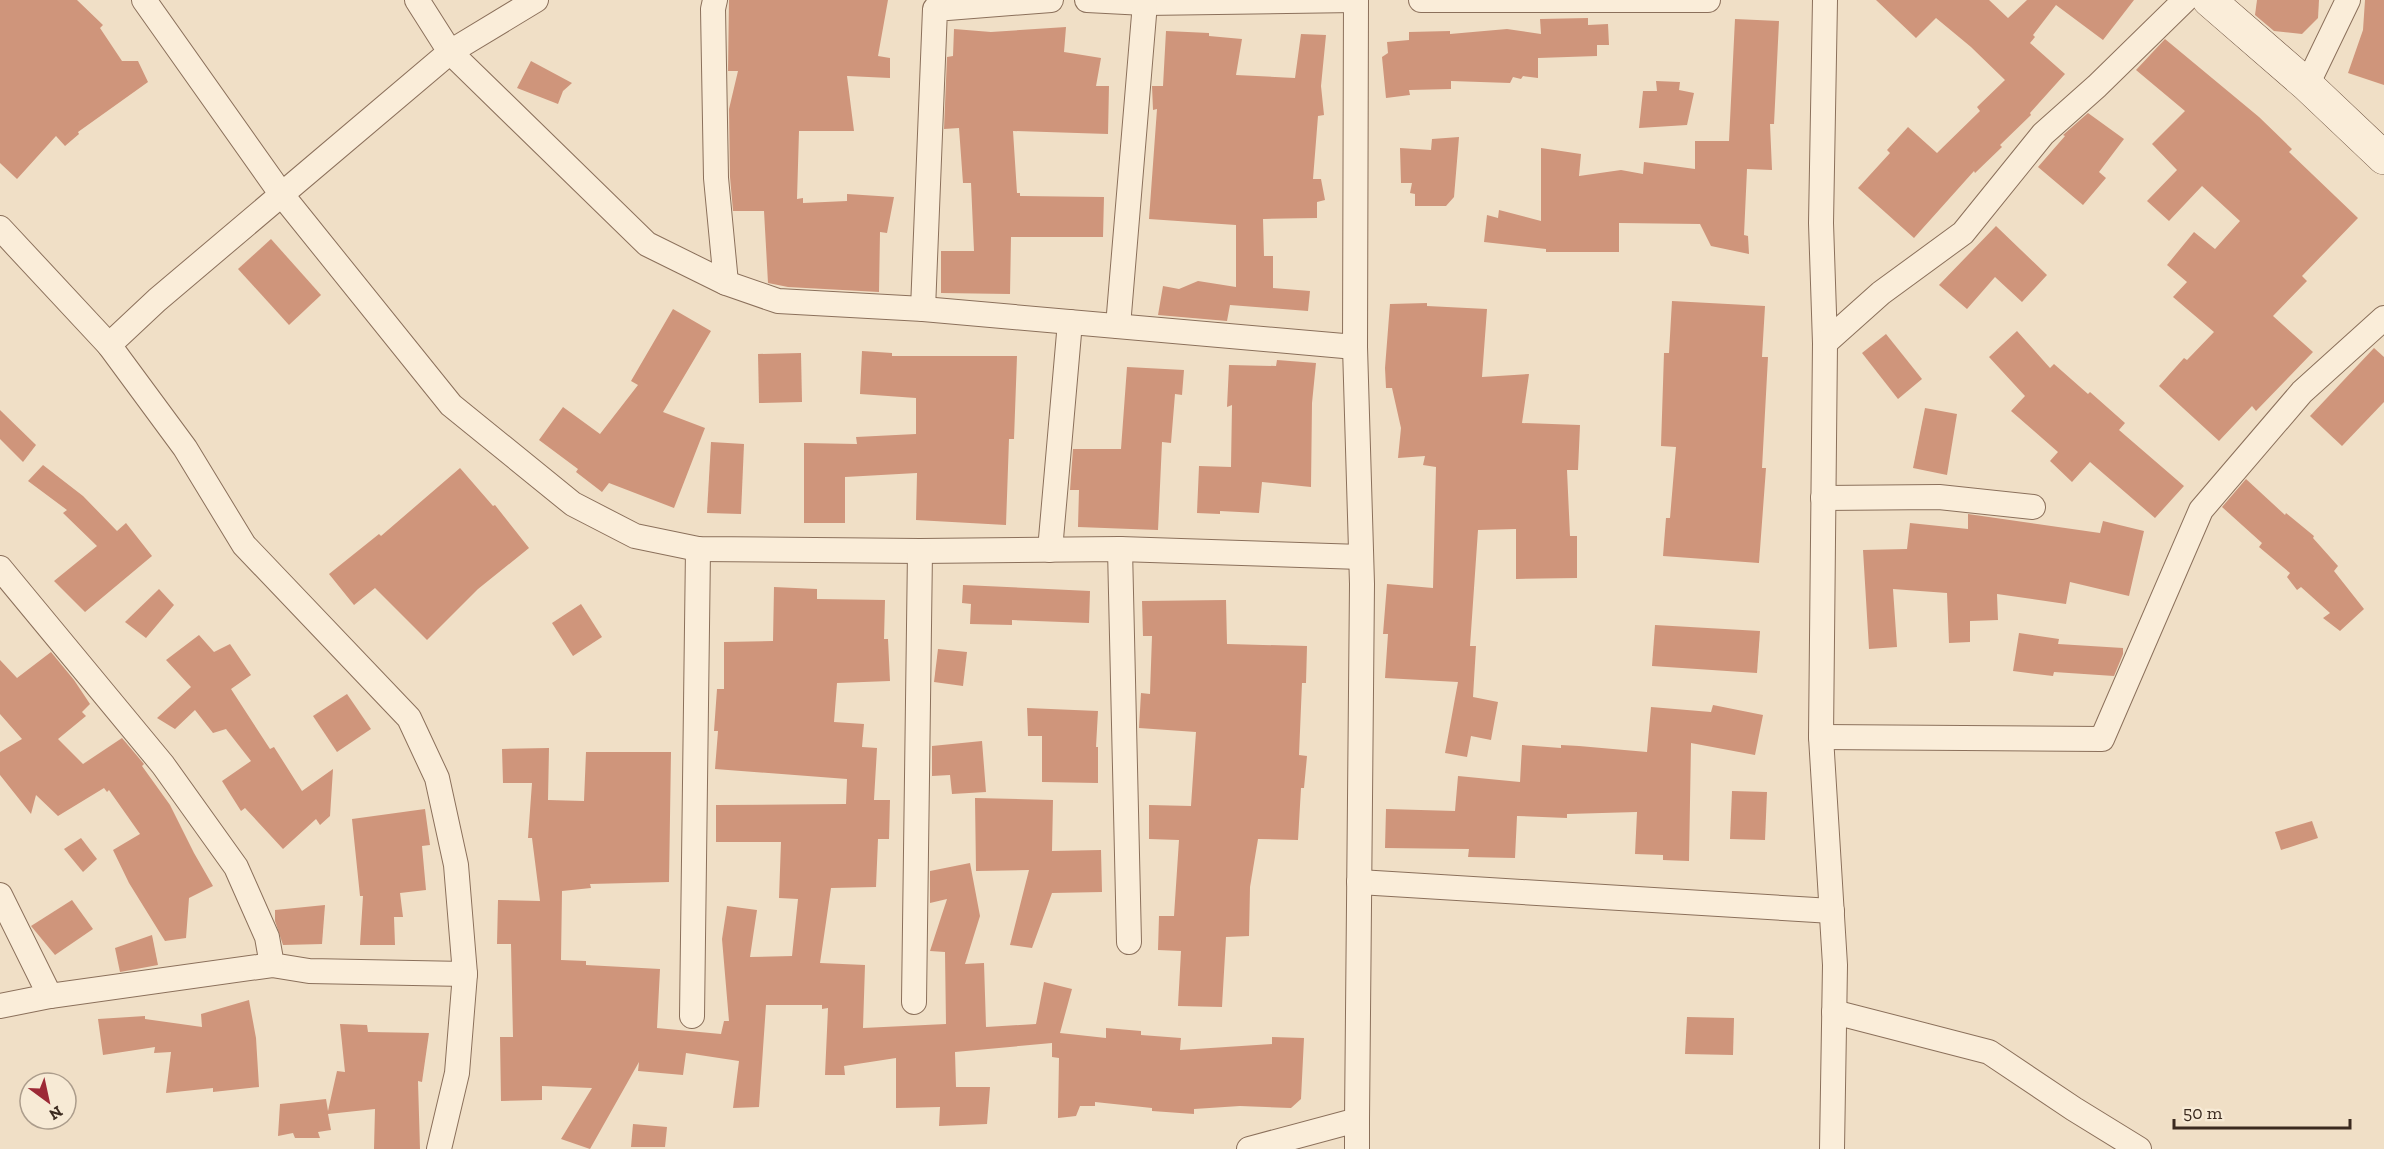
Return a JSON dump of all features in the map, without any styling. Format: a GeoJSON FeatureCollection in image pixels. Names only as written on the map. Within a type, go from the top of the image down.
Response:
{"type":"FeatureCollection","features":[{"type":"Feature","properties":{"kind":"street"},"geometry":{"type":"LineString","coordinates":[[144,0],[282,195],[451,405],[573,504],[636,536],[698,549],[920,551],[1120,549],[1361,557]]}},
{"type":"Feature","properties":{"kind":"street"},"geometry":{"type":"LineString","coordinates":[[417,0],[450,52],[647,244],[726,283],[778,300],[923,309],[1355,348]]}},
{"type":"Feature","properties":{"kind":"street"},"geometry":{"type":"LineString","coordinates":[[109,345],[158,300],[450,52],[536,0]]}},
{"type":"Feature","properties":{"kind":"street"},"geometry":{"type":"LineString","coordinates":[[715,0],[713,9],[716,178],[726,283]]}},
{"type":"Feature","properties":{"kind":"street"},"geometry":{"type":"LineString","coordinates":[[923,309],[935,9],[1051,0]]}},
{"type":"Feature","properties":{"kind":"street"},"geometry":{"type":"LineString","coordinates":[[1087,0],[1145,3],[1356,0],[1355,348],[1361,557],[1357,1149]]}},
{"type":"Feature","properties":{"kind":"street"},"geometry":{"type":"LineString","coordinates":[[1421,0],[1708,0]]}},
{"type":"Feature","properties":{"kind":"street"},"geometry":{"type":"LineString","coordinates":[[1825,0],[1821,223],[1825,343],[1821,737],[1835,965],[1832,1149]]}},
{"type":"Feature","properties":{"kind":"street"},"geometry":{"type":"LineString","coordinates":[[1825,343],[1881,293],[1964,233],[2043,134],[2097,86],[2185,0]]}},
{"type":"Feature","properties":{"kind":"street"},"geometry":{"type":"LineString","coordinates":[[2209,0],[2307,85],[2384,158]]}},
{"type":"Feature","properties":{"kind":"street"},"geometry":{"type":"LineString","coordinates":[[2307,85],[2348,0]]}},
{"type":"Feature","properties":{"kind":"street"},"geometry":{"type":"LineString","coordinates":[[1118,326],[1145,3]]}},
{"type":"Feature","properties":{"kind":"street"},"geometry":{"type":"LineString","coordinates":[[0,228],[109,345],[184,448],[244,545],[409,718],[437,778],[456,865],[465,974],[456,1073],[439,1149]]}},
{"type":"Feature","properties":{"kind":"street"},"geometry":{"type":"LineString","coordinates":[[1821,737],[2102,739],[2201,510],[2302,392],[2384,318]]}},
{"type":"Feature","properties":{"kind":"street"},"geometry":{"type":"LineString","coordinates":[[1050,550],[1070,322]]}},
{"type":"Feature","properties":{"kind":"street"},"geometry":{"type":"LineString","coordinates":[[1823,498],[1939,497],[2033,507]]}},
{"type":"Feature","properties":{"kind":"street"},"geometry":{"type":"LineString","coordinates":[[692,1016],[698,549]]}},
{"type":"Feature","properties":{"kind":"street"},"geometry":{"type":"LineString","coordinates":[[1120,549],[1129,942]]}},
{"type":"Feature","properties":{"kind":"street"},"geometry":{"type":"LineString","coordinates":[[914,1002],[920,551]]}},
{"type":"Feature","properties":{"kind":"street"},"geometry":{"type":"LineString","coordinates":[[0,568],[164,765],[236,867],[267,938],[272,965]]}},
{"type":"Feature","properties":{"kind":"street"},"geometry":{"type":"LineString","coordinates":[[1359,882],[1832,911]]}},
{"type":"Feature","properties":{"kind":"street"},"geometry":{"type":"LineString","coordinates":[[0,895],[50,996]]}},
{"type":"Feature","properties":{"kind":"street"},"geometry":{"type":"LineString","coordinates":[[0,1006],[50,996],[272,965],[309,971],[465,974]]}},
{"type":"Feature","properties":{"kind":"street"},"geometry":{"type":"LineString","coordinates":[[1834,1012],[1989,1052],[2139,1149]]}},
{"type":"Feature","properties":{"kind":"street"},"geometry":{"type":"LineString","coordinates":[[1249,1149],[1356,1120]]}},
{"type":"Feature","properties":{"kind":"building"},"geometry":{"type":"Polygon","coordinates":[[[0,0],[77,0],[103,25],[100,28],[122,61],[138,61],[148,82],[78,132],[79,134],[65,146],[56,136],[17,179],[0,163],[0,0]]]}},
{"type":"Feature","properties":{"kind":"building"},"geometry":{"type":"Polygon","coordinates":[[[729,0],[888,0],[878,56],[890,58],[890,78],[847,76],[854,131],[799,131],[797,199],[803,198],[803,203],[847,201],[847,194],[894,197],[887,233],[880,232],[879,292],[788,287],[768,283],[764,211],[733,211],[729,109],[738,71],[728,71],[729,0]]]}},
{"type":"Feature","properties":{"kind":"building"},"geometry":{"type":"Polygon","coordinates":[[[1876,0],[1989,0],[2008,18],[2027,0],[2134,0],[2103,40],[2056,5],[2033,35],[2035,37],[2030,43],[2065,74],[2030,113],[2031,115],[2000,145],[2002,147],[1975,173],[1974,171],[1914,238],[1858,188],[1890,153],[1887,150],[1908,127],[1937,153],[1980,111],[1977,107],[2005,80],[1971,47],[1936,18],[1916,38],[1876,0]]]}},
{"type":"Feature","properties":{"kind":"building"},"geometry":{"type":"Polygon","coordinates":[[[2257,0],[2319,0],[2318,18],[2302,34],[2274,31],[2255,15],[2257,0]]]}},
{"type":"Feature","properties":{"kind":"building"},"geometry":{"type":"Polygon","coordinates":[[[2365,0],[2384,0],[2384,85],[2348,73],[2363,30],[2365,0]]]}},
{"type":"Feature","properties":{"kind":"building"},"geometry":{"type":"Polygon","coordinates":[[[1588,18],[1588,25],[1608,24],[1609,45],[1597,45],[1597,56],[1538,58],[1538,78],[1513,77],[1510,83],[1451,81],[1451,89],[1409,90],[1410,95],[1386,98],[1382,57],[1388,53],[1387,42],[1409,40],[1409,32],[1450,31],[1450,34],[1507,29],[1541,34],[1540,19],[1588,18]]]}},
{"type":"Feature","properties":{"kind":"building"},"geometry":{"type":"Polygon","coordinates":[[[1735,19],[1779,21],[1774,124],[1770,124],[1772,170],[1747,169],[1744,235],[1748,236],[1749,254],[1711,246],[1700,224],[1619,223],[1619,252],[1546,252],[1546,249],[1484,242],[1487,215],[1498,218],[1499,210],[1541,221],[1541,148],[1581,154],[1579,176],[1621,170],[1643,174],[1644,162],[1695,169],[1695,141],[1729,141],[1735,19]]]}},
{"type":"Feature","properties":{"kind":"building"},"geometry":{"type":"Polygon","coordinates":[[[1066,27],[1064,52],[1101,58],[1096,86],[1109,86],[1108,134],[1013,131],[1017,193],[1020,193],[1020,196],[1104,197],[1103,237],[1011,237],[1010,294],[941,293],[941,251],[974,251],[971,183],[963,183],[959,128],[944,129],[947,57],[953,56],[954,29],[991,32],[1066,27]]]}},
{"type":"Feature","properties":{"kind":"building"},"geometry":{"type":"Polygon","coordinates":[[[1166,31],[1209,33],[1209,36],[1242,39],[1236,75],[1295,78],[1301,34],[1326,35],[1321,86],[1324,115],[1318,116],[1313,179],[1321,179],[1325,200],[1317,202],[1317,218],[1263,219],[1264,256],[1273,256],[1273,288],[1310,291],[1308,311],[1230,305],[1227,321],[1158,315],[1163,286],[1179,289],[1198,281],[1236,287],[1236,225],[1149,219],[1157,109],[1153,110],[1152,86],[1163,86],[1166,31]]]}},
{"type":"Feature","properties":{"kind":"building"},"geometry":{"type":"Polygon","coordinates":[[[2165,39],[2259,117],[2292,149],[2289,152],[2358,218],[2302,276],[2307,281],[2273,316],[2313,352],[2256,411],[2252,406],[2219,441],[2159,386],[2184,358],[2187,360],[2214,332],[2173,297],[2187,282],[2167,265],[2194,232],[2215,249],[2240,221],[2202,186],[2169,221],[2147,201],[2177,170],[2152,144],[2185,111],[2136,70],[2165,39]]]}},
{"type":"Feature","properties":{"kind":"building"},"geometry":{"type":"Polygon","coordinates":[[[531,61],[572,83],[563,91],[558,104],[517,88],[531,61]]]}},
{"type":"Feature","properties":{"kind":"building"},"geometry":{"type":"Polygon","coordinates":[[[1656,81],[1680,82],[1679,90],[1694,93],[1687,125],[1639,128],[1643,91],[1657,91],[1656,81]]]}},
{"type":"Feature","properties":{"kind":"building"},"geometry":{"type":"Polygon","coordinates":[[[2088,113],[2124,139],[2099,172],[2106,178],[2083,205],[2038,167],[2065,136],[2063,135],[2088,113]]]}},
{"type":"Feature","properties":{"kind":"building"},"geometry":{"type":"Polygon","coordinates":[[[1459,137],[1454,197],[1446,206],[1415,206],[1415,194],[1410,193],[1412,183],[1401,183],[1400,148],[1431,150],[1432,139],[1459,137]]]}},
{"type":"Feature","properties":{"kind":"building"},"geometry":{"type":"Polygon","coordinates":[[[1996,226],[2047,275],[2022,302],[1995,277],[1967,309],[1939,285],[1996,226]]]}},
{"type":"Feature","properties":{"kind":"building"},"geometry":{"type":"Polygon","coordinates":[[[271,239],[321,295],[289,325],[238,269],[271,239]]]}},
{"type":"Feature","properties":{"kind":"building"},"geometry":{"type":"Polygon","coordinates":[[[1672,301],[1765,306],[1762,357],[1768,357],[1762,468],[1766,468],[1759,563],[1663,556],[1666,518],[1670,518],[1676,447],[1661,446],[1664,353],[1669,353],[1672,301]]]}},
{"type":"Feature","properties":{"kind":"building"},"geometry":{"type":"Polygon","coordinates":[[[1427,303],[1427,306],[1487,309],[1482,377],[1529,374],[1522,423],[1580,425],[1578,470],[1567,470],[1570,536],[1577,536],[1577,578],[1516,579],[1516,529],[1478,530],[1470,646],[1476,646],[1473,697],[1498,702],[1491,740],[1471,736],[1467,757],[1445,753],[1458,682],[1385,678],[1388,634],[1383,634],[1387,584],[1433,588],[1436,467],[1423,465],[1425,456],[1398,458],[1401,428],[1392,388],[1386,388],[1385,368],[1390,304],[1427,303]]]}},
{"type":"Feature","properties":{"kind":"building"},"geometry":{"type":"Polygon","coordinates":[[[673,309],[711,331],[663,412],[705,428],[674,508],[609,483],[602,492],[576,472],[578,469],[539,440],[563,407],[600,434],[638,385],[631,381],[673,309]]]}},
{"type":"Feature","properties":{"kind":"building"},"geometry":{"type":"Polygon","coordinates":[[[2017,331],[2050,368],[2054,364],[2125,423],[2119,430],[2184,486],[2155,518],[2090,462],[2072,482],[2050,461],[2058,452],[2011,411],[2025,396],[1989,357],[2017,331]]]}},
{"type":"Feature","properties":{"kind":"building"},"geometry":{"type":"Polygon","coordinates":[[[1886,334],[1922,379],[1898,399],[1862,353],[1886,334]]]}},
{"type":"Feature","properties":{"kind":"building"},"geometry":{"type":"Polygon","coordinates":[[[2374,348],[2384,357],[2384,402],[2342,446],[2310,416],[2374,348]]]}},
{"type":"Feature","properties":{"kind":"building"},"geometry":{"type":"Polygon","coordinates":[[[862,351],[892,353],[892,356],[1017,356],[1014,439],[1009,439],[1006,525],[916,520],[917,473],[845,477],[845,523],[804,523],[804,443],[857,444],[856,437],[916,434],[916,398],[860,394],[862,351]]]}},
{"type":"Feature","properties":{"kind":"building"},"geometry":{"type":"Polygon","coordinates":[[[801,353],[802,402],[759,403],[758,354],[801,353]]]}},
{"type":"Feature","properties":{"kind":"building"},"geometry":{"type":"Polygon","coordinates":[[[1277,360],[1316,363],[1312,403],[1311,487],[1262,482],[1259,513],[1220,511],[1220,514],[1197,513],[1199,466],[1231,467],[1232,405],[1227,407],[1229,365],[1276,366],[1277,360]]]}},
{"type":"Feature","properties":{"kind":"building"},"geometry":{"type":"Polygon","coordinates":[[[1127,367],[1184,370],[1182,395],[1175,394],[1171,443],[1162,442],[1158,530],[1078,527],[1079,490],[1070,490],[1073,449],[1121,449],[1127,367]]]}},
{"type":"Feature","properties":{"kind":"building"},"geometry":{"type":"Polygon","coordinates":[[[1925,408],[1957,414],[1947,475],[1913,468],[1925,408]]]}},
{"type":"Feature","properties":{"kind":"building"},"geometry":{"type":"Polygon","coordinates":[[[0,410],[36,445],[23,462],[0,439],[0,410]]]}},
{"type":"Feature","properties":{"kind":"building"},"geometry":{"type":"Polygon","coordinates":[[[711,442],[744,444],[741,514],[707,513],[711,442]]]}},
{"type":"Feature","properties":{"kind":"building"},"geometry":{"type":"Polygon","coordinates":[[[43,465],[83,496],[117,531],[126,523],[152,556],[85,612],[54,581],[97,546],[63,513],[67,510],[28,481],[43,465]]]}},
{"type":"Feature","properties":{"kind":"building"},"geometry":{"type":"Polygon","coordinates":[[[460,468],[493,506],[495,505],[529,548],[478,589],[427,640],[375,588],[354,605],[329,574],[379,534],[381,536],[460,468]]]}},
{"type":"Feature","properties":{"kind":"building"},"geometry":{"type":"Polygon","coordinates":[[[2246,479],[2285,515],[2286,513],[2314,536],[2313,538],[2338,566],[2334,571],[2364,609],[2340,631],[2323,618],[2330,613],[2301,587],[2297,590],[2287,577],[2290,573],[2259,547],[2262,543],[2222,507],[2246,479]]]}},
{"type":"Feature","properties":{"kind":"building"},"geometry":{"type":"Polygon","coordinates":[[[1968,514],[2100,533],[2103,521],[2144,531],[2129,596],[2070,582],[2066,604],[1997,594],[1998,620],[1970,621],[1970,642],[1949,643],[1947,593],[1893,589],[1897,647],[1869,649],[1863,550],[1907,549],[1910,523],[1968,529],[1968,514]]]}},
{"type":"Feature","properties":{"kind":"building"},"geometry":{"type":"Polygon","coordinates":[[[963,585],[1090,591],[1089,623],[1012,620],[1012,625],[970,624],[971,604],[962,603],[963,585]]]}},
{"type":"Feature","properties":{"kind":"building"},"geometry":{"type":"Polygon","coordinates":[[[774,587],[817,589],[817,599],[885,600],[884,639],[888,639],[890,681],[837,683],[834,722],[864,724],[862,747],[877,748],[874,800],[890,800],[889,839],[878,839],[876,887],[831,888],[820,963],[865,965],[863,1028],[946,1024],[945,952],[930,951],[947,899],[930,903],[930,871],[970,863],[980,916],[965,964],[984,963],[986,1027],[1036,1024],[1044,982],[1072,989],[1060,1033],[1106,1038],[1106,1028],[1141,1031],[1141,1035],[1181,1038],[1180,1050],[1272,1044],[1272,1037],[1304,1038],[1301,1099],[1291,1108],[1240,1106],[1194,1109],[1194,1114],[1152,1111],[1152,1108],[1095,1102],[1095,1106],[1080,1106],[1076,1116],[1058,1118],[1059,1058],[1052,1057],[1052,1043],[955,1052],[956,1087],[990,1087],[987,1124],[939,1126],[940,1107],[896,1108],[896,1058],[844,1066],[845,1075],[825,1075],[828,1008],[822,1009],[822,1005],[766,1005],[759,1107],[733,1108],[739,1061],[686,1053],[683,1075],[638,1071],[639,1062],[590,1149],[561,1139],[592,1088],[542,1086],[542,1100],[501,1101],[500,1037],[513,1037],[511,944],[497,944],[498,900],[540,901],[532,838],[528,838],[532,783],[503,783],[502,749],[549,748],[548,800],[584,801],[586,752],[671,752],[669,882],[590,884],[591,888],[562,891],[561,960],[586,961],[586,965],[660,969],[657,1028],[721,1034],[724,1021],[729,1021],[722,939],[727,906],[757,910],[750,957],[792,956],[798,899],[779,898],[781,842],[716,842],[716,805],[846,804],[847,779],[715,769],[718,731],[714,731],[717,689],[724,689],[724,642],[773,641],[774,587]]]}},
{"type":"Feature","properties":{"kind":"building"},"geometry":{"type":"Polygon","coordinates":[[[159,589],[174,605],[146,638],[125,622],[159,589]]]}},
{"type":"Feature","properties":{"kind":"building"},"geometry":{"type":"Polygon","coordinates":[[[1226,600],[1227,644],[1307,646],[1306,683],[1302,683],[1299,755],[1307,756],[1304,788],[1301,788],[1298,840],[1258,839],[1250,887],[1249,936],[1226,937],[1222,1007],[1178,1006],[1181,951],[1158,950],[1159,916],[1174,916],[1179,840],[1149,839],[1149,805],[1191,806],[1196,732],[1139,728],[1141,693],[1150,694],[1152,636],[1143,636],[1142,601],[1226,600]]]}},
{"type":"Feature","properties":{"kind":"building"},"geometry":{"type":"Polygon","coordinates":[[[581,604],[602,637],[573,656],[552,623],[581,604]]]}},
{"type":"Feature","properties":{"kind":"building"},"geometry":{"type":"Polygon","coordinates":[[[1655,625],[1760,631],[1757,673],[1652,666],[1655,625]]]}},
{"type":"Feature","properties":{"kind":"building"},"geometry":{"type":"Polygon","coordinates":[[[2019,633],[2059,639],[2058,644],[2123,648],[2123,654],[2114,676],[2054,672],[2053,676],[2013,671],[2019,633]]]}},
{"type":"Feature","properties":{"kind":"building"},"geometry":{"type":"Polygon","coordinates":[[[199,635],[214,652],[230,644],[251,675],[231,689],[270,749],[274,747],[302,791],[333,769],[330,816],[320,825],[316,819],[283,849],[245,808],[241,811],[222,781],[251,761],[226,729],[213,733],[195,710],[175,729],[157,718],[191,687],[166,660],[199,635]]]}},
{"type":"Feature","properties":{"kind":"building"},"geometry":{"type":"Polygon","coordinates":[[[938,649],[967,652],[963,686],[934,682],[938,649]]]}},
{"type":"Feature","properties":{"kind":"building"},"geometry":{"type":"Polygon","coordinates":[[[51,652],[90,704],[82,712],[86,716],[58,739],[83,764],[122,738],[144,764],[142,766],[170,805],[213,886],[189,898],[186,938],[165,941],[129,883],[113,850],[140,834],[109,790],[107,792],[104,788],[58,816],[36,795],[31,814],[0,775],[0,752],[22,739],[0,714],[0,660],[17,678],[51,652]]]}},
{"type":"Feature","properties":{"kind":"building"},"geometry":{"type":"Polygon","coordinates":[[[347,694],[371,729],[337,752],[313,716],[347,694]]]}},
{"type":"Feature","properties":{"kind":"building"},"geometry":{"type":"Polygon","coordinates":[[[1713,705],[1763,715],[1755,755],[1691,743],[1689,861],[1663,860],[1663,855],[1635,854],[1637,812],[1567,814],[1567,818],[1517,816],[1515,858],[1468,857],[1469,849],[1385,848],[1386,809],[1455,811],[1458,776],[1520,782],[1522,745],[1561,748],[1561,745],[1579,746],[1647,752],[1651,707],[1711,712],[1713,705]]]}},
{"type":"Feature","properties":{"kind":"building"},"geometry":{"type":"Polygon","coordinates":[[[1027,708],[1098,711],[1096,747],[1098,747],[1098,783],[1042,782],[1042,736],[1028,736],[1027,708]]]}},
{"type":"Feature","properties":{"kind":"building"},"geometry":{"type":"Polygon","coordinates":[[[982,741],[986,792],[952,794],[950,775],[932,776],[932,746],[982,741]]]}},
{"type":"Feature","properties":{"kind":"building"},"geometry":{"type":"Polygon","coordinates":[[[1732,791],[1767,792],[1765,840],[1730,839],[1732,791]]]}},
{"type":"Feature","properties":{"kind":"building"},"geometry":{"type":"Polygon","coordinates":[[[975,798],[1053,800],[1052,851],[1101,850],[1102,892],[1052,893],[1032,948],[1010,945],[1029,870],[976,871],[975,798]]]}},
{"type":"Feature","properties":{"kind":"building"},"geometry":{"type":"Polygon","coordinates":[[[425,809],[430,845],[422,846],[426,890],[400,893],[403,917],[394,917],[395,945],[360,945],[363,896],[360,896],[352,819],[425,809]]]}},
{"type":"Feature","properties":{"kind":"building"},"geometry":{"type":"Polygon","coordinates":[[[2312,821],[2318,838],[2281,850],[2275,832],[2312,821]]]}},
{"type":"Feature","properties":{"kind":"building"},"geometry":{"type":"Polygon","coordinates":[[[81,838],[97,859],[83,872],[64,849],[81,838]]]}},
{"type":"Feature","properties":{"kind":"building"},"geometry":{"type":"Polygon","coordinates":[[[72,900],[93,929],[55,955],[31,926],[72,900]]]}},
{"type":"Feature","properties":{"kind":"building"},"geometry":{"type":"Polygon","coordinates":[[[325,905],[322,944],[283,945],[275,921],[275,910],[325,905]]]}},
{"type":"Feature","properties":{"kind":"building"},"geometry":{"type":"Polygon","coordinates":[[[152,935],[158,965],[120,972],[115,948],[152,935]]]}},
{"type":"Feature","properties":{"kind":"building"},"geometry":{"type":"Polygon","coordinates":[[[249,1000],[256,1038],[259,1087],[213,1092],[213,1088],[166,1093],[171,1052],[154,1053],[155,1047],[103,1055],[98,1019],[145,1016],[145,1019],[202,1027],[201,1014],[249,1000]]]}},
{"type":"Feature","properties":{"kind":"building"},"geometry":{"type":"Polygon","coordinates":[[[1687,1017],[1734,1018],[1733,1055],[1685,1054],[1687,1017]]]}},
{"type":"Feature","properties":{"kind":"building"},"geometry":{"type":"Polygon","coordinates":[[[340,1024],[367,1025],[368,1032],[429,1033],[422,1082],[418,1081],[420,1149],[374,1149],[375,1109],[328,1114],[331,1130],[318,1132],[320,1138],[295,1138],[293,1133],[278,1136],[280,1104],[326,1099],[328,1111],[337,1071],[345,1072],[340,1024]]]}},
{"type":"Feature","properties":{"kind":"building"},"geometry":{"type":"Polygon","coordinates":[[[633,1124],[667,1127],[665,1147],[631,1147],[633,1124]]]}}]}
